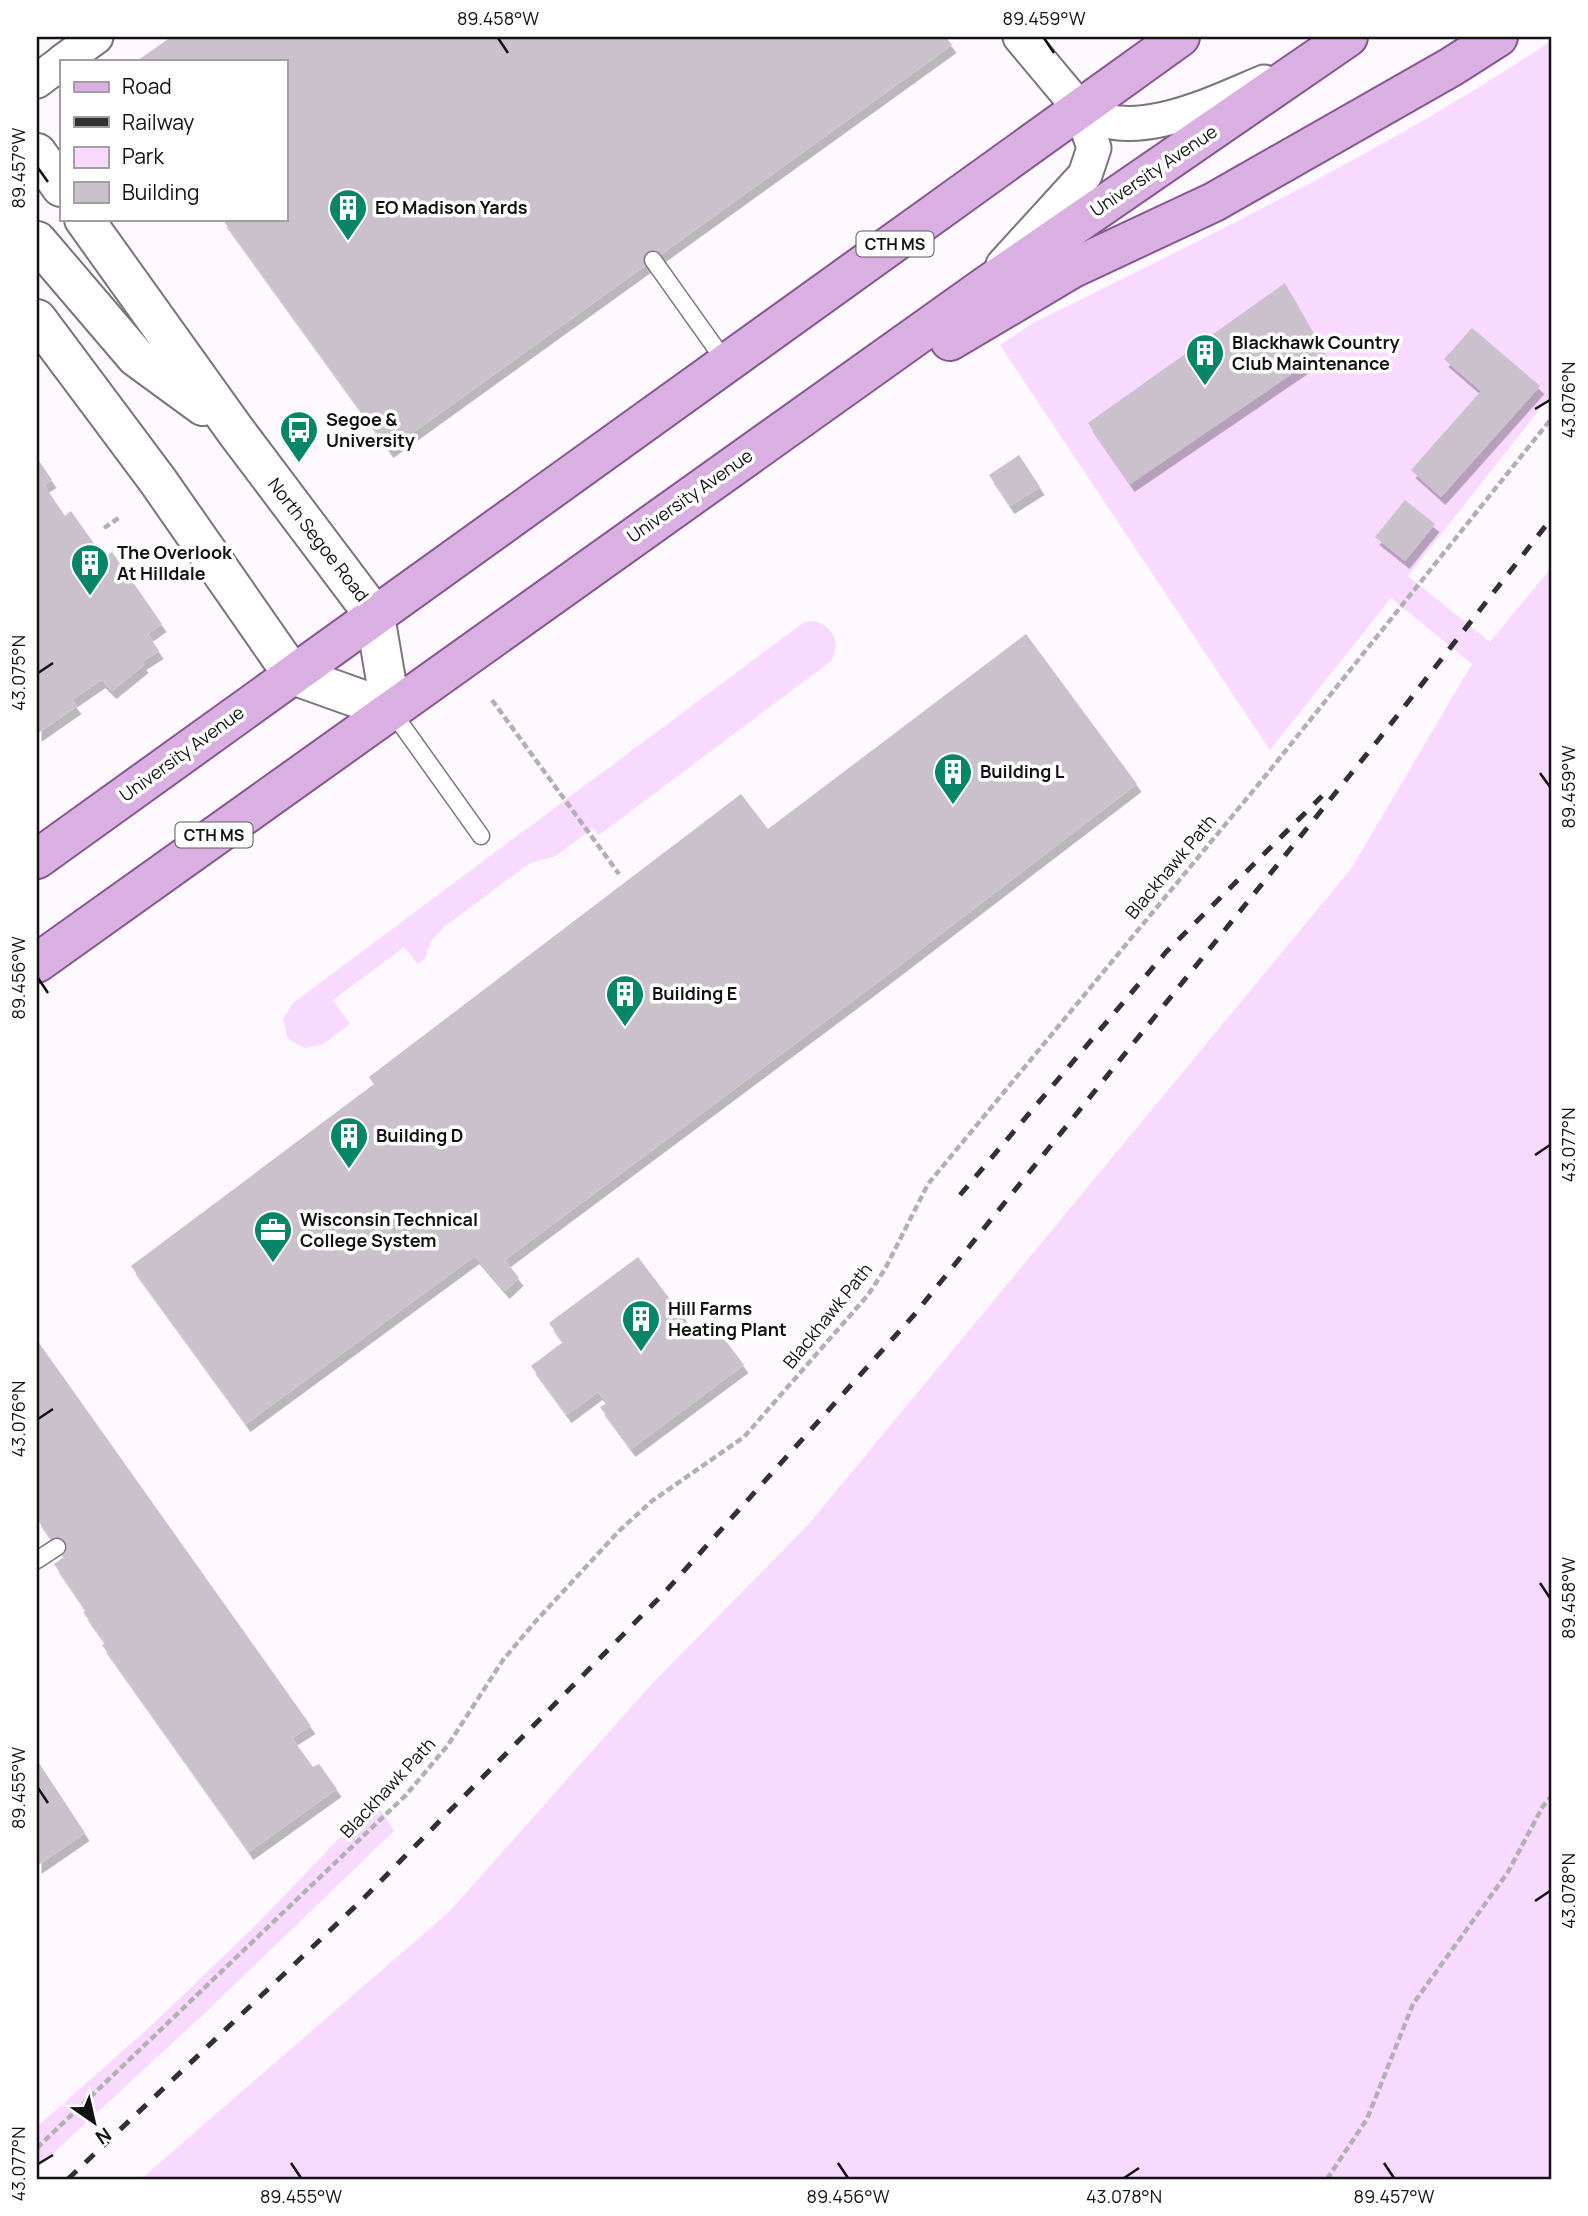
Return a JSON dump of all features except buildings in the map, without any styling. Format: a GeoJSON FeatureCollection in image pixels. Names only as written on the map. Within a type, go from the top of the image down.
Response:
{"type":"FeatureCollection","features":[{"type":"Feature","properties":{"kind":"main road","name":"University Avenue"},"geometry":{"type":"LineString","coordinates":[[37,859],[1180,37]]}},
{"type":"Feature","properties":{"kind":"main road","name":"University Avenue"},"geometry":{"type":"LineString","coordinates":[[37,963],[986,285],[1348,37]]}},
{"type":"Feature","properties":{"kind":"main road"},"geometry":{"type":"LineString","coordinates":[[575,578],[996,311],[1073,268],[1214,202],[1429,80],[1498,37]]}},
{"type":"Feature","properties":{"kind":"street"},"geometry":{"type":"LineString","coordinates":[[65,60],[96,37]]}},
{"type":"Feature","properties":{"kind":"street"},"geometry":{"type":"LineString","coordinates":[[986,285],[1088,170],[1093,141],[1081,110],[1020,37]]}},
{"type":"Feature","properties":{"kind":"street"},"geometry":{"type":"LineString","coordinates":[[37,81],[60,64]]}},
{"type":"Feature","properties":{"kind":"street"},"geometry":{"type":"LineString","coordinates":[[1081,110],[1109,124],[1154,120],[1212,104],[1310,64]]}},
{"type":"Feature","properties":{"kind":"street"},"geometry":{"type":"LineString","coordinates":[[37,153],[60,186]]}},
{"type":"Feature","properties":{"kind":"street","name":"North Segoe Road"},"geometry":{"type":"LineString","coordinates":[[85,220],[235,430],[375,616],[391,710]]}},
{"type":"Feature","properties":{"kind":"street"},"geometry":{"type":"LineString","coordinates":[[37,241],[136,357],[235,430]]}},
{"type":"Feature","properties":{"kind":"street"},"geometry":{"type":"LineString","coordinates":[[37,319],[158,481],[293,675],[391,710]]}},
{"type":"Feature","properties":{"kind":"lane"},"geometry":{"type":"LineString","coordinates":[[653,260],[727,364]]}},
{"type":"Feature","properties":{"kind":"lane"},"geometry":{"type":"LineString","coordinates":[[391,710],[481,836]]}},
{"type":"Feature","properties":{"kind":"lane"},"geometry":{"type":"LineString","coordinates":[[37,1560],[57,1547]]}},
{"type":"Feature","properties":{"kind":"path","name":"Blackhawk Path"},"geometry":{"type":"LineString","coordinates":[[37,2148],[405,1795],[448,1745],[503,1660],[619,1531],[652,1501],[735,1444],[753,1427],[868,1295],[885,1269],[928,1184],[1267,774],[1551,418]]}},
{"type":"Feature","properties":{"kind":"path"},"geometry":{"type":"LineString","coordinates":[[104,528],[120,517]]}},
{"type":"Feature","properties":{"kind":"path"},"geometry":{"type":"LineString","coordinates":[[492,700],[619,874]]}},
{"type":"Feature","properties":{"kind":"path"},"geometry":{"type":"LineString","coordinates":[[1327,2179],[1367,2119],[1413,2004],[1508,1872],[1543,1806],[1551,1797]]}},
{"type":"Feature","properties":{"kind":"green space"},"geometry":{"type":"Polygon","coordinates":[[[1551,41],[1551,395],[1408,576],[1490,642],[1551,568],[1551,2179],[141,2179],[449,1912],[650,1686],[808,1525],[1351,869],[1472,664],[1391,598],[1270,750],[1000,345],[1033,323],[1362,155],[1489,81],[1551,41]]]}},
{"type":"Feature","properties":{"kind":"green space"},"geometry":{"type":"Polygon","coordinates":[[[813,621],[826,627],[834,636],[836,647],[831,661],[599,835],[593,828],[556,856],[530,863],[445,926],[431,941],[425,959],[418,964],[404,947],[333,1000],[350,1024],[323,1044],[305,1048],[288,1039],[283,1020],[293,1003],[803,623],[813,621]]]}},
{"type":"Feature","properties":{"kind":"green space"},"geometry":{"type":"Polygon","coordinates":[[[375,1801],[394,1831],[207,2011],[37,2168],[37,2127],[153,2024],[257,1924],[375,1801]]]}},
{"type":"Feature","properties":{"kind":"railway"},"geometry":{"type":"LineString","coordinates":[[68,2179],[362,1900],[665,1592],[914,1315],[1379,739],[1551,519]]}},
{"type":"Feature","properties":{"kind":"railway"},"geometry":{"type":"LineString","coordinates":[[960,1195],[1166,952],[1322,796]]}},
{"type":"Feature","properties":{"kind":"place","name":"EO Madison Yards"},"geometry":{"type":"Point","coordinates":[348,242]}},
{"type":"Feature","properties":{"kind":"place","name":"Blackhawk Country Club Maintenance"},"geometry":{"type":"Point","coordinates":[1205,387]}},
{"type":"Feature","properties":{"kind":"place","name":"Segoe & University"},"geometry":{"type":"Point","coordinates":[299,464]}},
{"type":"Feature","properties":{"kind":"place","name":"The Overlook At Hilldale"},"geometry":{"type":"Point","coordinates":[90,597]}},
{"type":"Feature","properties":{"kind":"place","name":"Building L"},"geometry":{"type":"Point","coordinates":[953,806]}},
{"type":"Feature","properties":{"kind":"place","name":"Building E"},"geometry":{"type":"Point","coordinates":[625,1028]}},
{"type":"Feature","properties":{"kind":"place","name":"Building D"},"geometry":{"type":"Point","coordinates":[349,1170]}},
{"type":"Feature","properties":{"kind":"place","name":"Wisconsin Technical College System"},"geometry":{"type":"Point","coordinates":[273,1264]}},
{"type":"Feature","properties":{"kind":"place","name":"Hill Farms Heating Plant"},"geometry":{"type":"Point","coordinates":[641,1353]}}]}
